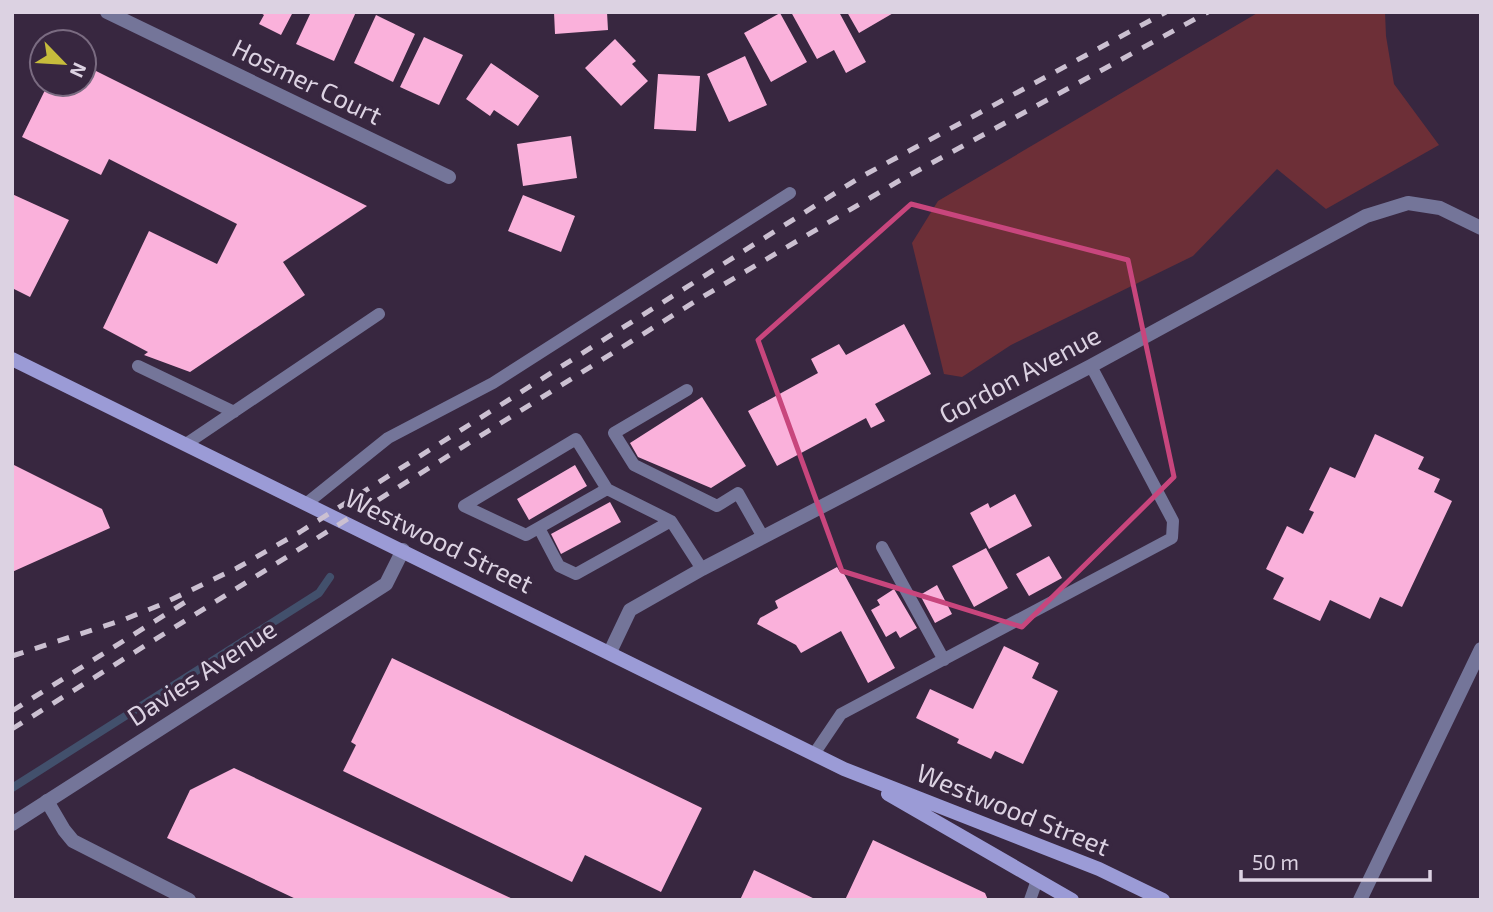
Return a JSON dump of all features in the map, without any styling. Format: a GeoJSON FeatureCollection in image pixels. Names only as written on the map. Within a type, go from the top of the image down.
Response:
{"type":"FeatureCollection","features":[{"type":"Feature","properties":{"kind":"main road","name":"Westwood Street"},"geometry":{"type":"LineString","coordinates":[[12,359],[844,769],[1072,900]]}},
{"type":"Feature","properties":{"kind":"main road","name":"Westwood Street"},"geometry":{"type":"LineString","coordinates":[[844,769],[1099,869],[1163,900]]}},
{"type":"Feature","properties":{"kind":"street","name":"Hosmer Court"},"geometry":{"type":"LineString","coordinates":[[107,12],[449,177]]}},
{"type":"Feature","properties":{"kind":"street","name":"Gordon Avenue"},"geometry":{"type":"LineString","coordinates":[[610,652],[631,610],[702,569],[1091,366],[1366,216],[1408,203],[1440,208],[1481,228]]}},
{"type":"Feature","properties":{"kind":"street","name":"Davies Avenue"},"geometry":{"type":"LineString","coordinates":[[12,824],[386,584],[403,550]]}},
{"type":"Feature","properties":{"kind":"street"},"geometry":{"type":"LineString","coordinates":[[1360,900],[1481,649]]}},
{"type":"Feature","properties":{"kind":"street"},"geometry":{"type":"LineString","coordinates":[[47,801],[64,830],[74,841],[189,900]]}},
{"type":"Feature","properties":{"kind":"lane"},"geometry":{"type":"LineString","coordinates":[[307,503],[388,438],[494,383],[790,192]]}},
{"type":"Feature","properties":{"kind":"lane"},"geometry":{"type":"LineString","coordinates":[[186,444],[379,314]]}},
{"type":"Feature","properties":{"kind":"lane"},"geometry":{"type":"LineString","coordinates":[[138,366],[234,412]]}},
{"type":"Feature","properties":{"kind":"lane"},"geometry":{"type":"LineString","coordinates":[[814,754],[841,714],[1172,538],[1172,521],[1091,366]]}},
{"type":"Feature","properties":{"kind":"lane"},"geometry":{"type":"LineString","coordinates":[[687,390],[614,433],[634,464],[717,506],[738,493],[763,537]]}},
{"type":"Feature","properties":{"kind":"lane"},"geometry":{"type":"LineString","coordinates":[[607,489],[526,535],[464,506],[576,439],[607,489],[671,521],[702,569]]}},
{"type":"Feature","properties":{"kind":"lane"},"geometry":{"type":"LineString","coordinates":[[539,528],[559,566],[576,574],[671,521]]}},
{"type":"Feature","properties":{"kind":"lane"},"geometry":{"type":"LineString","coordinates":[[882,547],[944,660]]}},
{"type":"Feature","properties":{"kind":"lane"},"geometry":{"type":"LineString","coordinates":[[1030,900],[1037,880]]}},
{"type":"Feature","properties":{"kind":"highlighted area"},"geometry":{"type":"Polygon","coordinates":[[[911,204],[1128,260],[1174,477],[1022,627],[842,571],[758,340],[911,204]]]}},
{"type":"Feature","properties":{"kind":"shaded area"},"geometry":{"type":"Polygon","coordinates":[[[1259,12],[1385,12],[1394,84],[1439,145],[1326,209],[1277,169],[1193,256],[1011,345],[962,377],[944,374],[912,243],[938,201],[1259,12]]]}},
{"type":"Feature","properties":{"kind":"building"},"geometry":{"type":"Polygon","coordinates":[[[259,12],[293,12],[281,35],[259,24],[264,15],[259,12]]]}},
{"type":"Feature","properties":{"kind":"building"},"geometry":{"type":"Polygon","coordinates":[[[311,12],[356,12],[334,61],[296,44],[311,12]]]}},
{"type":"Feature","properties":{"kind":"building"},"geometry":{"type":"Polygon","coordinates":[[[554,12],[607,12],[608,30],[555,34],[554,12]]]}},
{"type":"Feature","properties":{"kind":"building"},"geometry":{"type":"Polygon","coordinates":[[[791,12],[839,12],[866,62],[846,73],[834,50],[817,59],[791,12]]]}},
{"type":"Feature","properties":{"kind":"building"},"geometry":{"type":"Polygon","coordinates":[[[847,12],[895,12],[859,33],[847,12]]]}},
{"type":"Feature","properties":{"kind":"building"},"geometry":{"type":"Polygon","coordinates":[[[780,13],[807,62],[771,82],[744,33],[780,13]]]}},
{"type":"Feature","properties":{"kind":"building"},"geometry":{"type":"Polygon","coordinates":[[[376,15],[415,34],[393,82],[354,63],[376,15]]]}},
{"type":"Feature","properties":{"kind":"building"},"geometry":{"type":"Polygon","coordinates":[[[424,37],[463,55],[439,105],[400,87],[424,37]]]}},
{"type":"Feature","properties":{"kind":"building"},"geometry":{"type":"Polygon","coordinates":[[[615,39],[636,61],[632,64],[648,81],[621,106],[585,68],[615,39]]]}},
{"type":"Feature","properties":{"kind":"building"},"geometry":{"type":"Polygon","coordinates":[[[745,56],[767,105],[729,122],[707,74],[745,56]]]}},
{"type":"Feature","properties":{"kind":"building"},"geometry":{"type":"Polygon","coordinates":[[[491,63],[539,96],[518,126],[494,110],[490,116],[466,99],[491,63]]]}},
{"type":"Feature","properties":{"kind":"building"},"geometry":{"type":"Polygon","coordinates":[[[98,72],[367,206],[283,262],[305,295],[190,372],[144,355],[148,352],[103,328],[149,231],[217,264],[237,224],[109,159],[101,175],[22,137],[41,98],[98,98],[98,72]]]}},
{"type":"Feature","properties":{"kind":"building"},"geometry":{"type":"Polygon","coordinates":[[[658,74],[700,76],[696,131],[654,129],[658,74]]]}},
{"type":"Feature","properties":{"kind":"building"},"geometry":{"type":"Polygon","coordinates":[[[571,136],[577,178],[523,186],[517,144],[571,136]]]}},
{"type":"Feature","properties":{"kind":"building"},"geometry":{"type":"Polygon","coordinates":[[[12,194],[69,220],[30,297],[12,288],[12,194]]]}},
{"type":"Feature","properties":{"kind":"building"},"geometry":{"type":"Polygon","coordinates":[[[523,195],[575,216],[561,252],[508,231],[523,195]]]}},
{"type":"Feature","properties":{"kind":"building"},"geometry":{"type":"Polygon","coordinates":[[[904,324],[931,374],[875,404],[885,421],[871,428],[866,418],[777,466],[748,411],[818,373],[811,359],[839,344],[846,355],[904,324]]]}},
{"type":"Feature","properties":{"kind":"building"},"geometry":{"type":"Polygon","coordinates":[[[702,397],[746,466],[711,488],[638,457],[630,443],[702,397]]]}},
{"type":"Feature","properties":{"kind":"building"},"geometry":{"type":"Polygon","coordinates":[[[1375,434],[1424,457],[1418,469],[1440,479],[1434,492],[1452,501],[1402,607],[1380,597],[1370,619],[1330,600],[1320,621],[1273,599],[1284,578],[1266,569],[1287,526],[1303,534],[1314,512],[1309,510],[1330,467],[1355,478],[1375,434]]]}},
{"type":"Feature","properties":{"kind":"building"},"geometry":{"type":"Polygon","coordinates":[[[12,464],[102,509],[110,528],[12,572],[12,464]]]}},
{"type":"Feature","properties":{"kind":"building"},"geometry":{"type":"Polygon","coordinates":[[[575,465],[587,486],[529,520],[517,499],[575,465]]]}},
{"type":"Feature","properties":{"kind":"building"},"geometry":{"type":"Polygon","coordinates":[[[1015,494],[1032,526],[989,549],[970,513],[988,503],[990,508],[1015,494]]]}},
{"type":"Feature","properties":{"kind":"building"},"geometry":{"type":"Polygon","coordinates":[[[610,502],[621,522],[561,554],[551,534],[610,502]]]}},
{"type":"Feature","properties":{"kind":"building"},"geometry":{"type":"Polygon","coordinates":[[[986,548],[1008,588],[974,607],[952,566],[986,548]]]}},
{"type":"Feature","properties":{"kind":"building"},"geometry":{"type":"Polygon","coordinates":[[[1049,556],[1062,578],[1029,596],[1016,574],[1049,556]]]}},
{"type":"Feature","properties":{"kind":"building"},"geometry":{"type":"Polygon","coordinates":[[[837,567],[840,572],[842,570],[895,668],[868,683],[841,631],[801,653],[796,645],[757,624],[760,618],[778,608],[775,601],[837,567]]]}},
{"type":"Feature","properties":{"kind":"building"},"geometry":{"type":"Polygon","coordinates":[[[937,585],[952,614],[935,623],[920,595],[937,585]]]}},
{"type":"Feature","properties":{"kind":"building"},"geometry":{"type":"Polygon","coordinates":[[[894,589],[917,628],[900,638],[896,631],[886,637],[871,610],[880,605],[877,600],[894,589]]]}},
{"type":"Feature","properties":{"kind":"building"},"geometry":{"type":"Polygon","coordinates":[[[1004,646],[1039,663],[1032,678],[1058,691],[1023,764],[995,751],[991,759],[957,743],[959,739],[916,718],[930,689],[973,709],[1004,646]]]}},
{"type":"Feature","properties":{"kind":"building"},"geometry":{"type":"Polygon","coordinates":[[[392,658],[702,808],[661,892],[585,855],[572,882],[343,771],[356,745],[351,742],[392,658]]]}},
{"type":"Feature","properties":{"kind":"building"},"geometry":{"type":"Polygon","coordinates":[[[234,768],[515,900],[298,900],[167,838],[190,790],[234,768]]]}},
{"type":"Feature","properties":{"kind":"building"},"geometry":{"type":"Polygon","coordinates":[[[873,840],[985,893],[988,900],[845,900],[873,840]]]}},
{"type":"Feature","properties":{"kind":"building"},"geometry":{"type":"Polygon","coordinates":[[[754,870],[817,900],[740,900],[754,870]]]}},
{"type":"Feature","properties":{"kind":"waterway"},"geometry":{"type":"LineString","coordinates":[[12,788],[319,593],[330,577]]}},
{"type":"Feature","properties":{"kind":"railway"},"geometry":{"type":"LineString","coordinates":[[12,656],[123,620],[237,568],[300,532],[859,178],[1166,12]]}},
{"type":"Feature","properties":{"kind":"railway"},"geometry":{"type":"LineString","coordinates":[[12,729],[699,299],[897,182],[1208,12]]}},
{"type":"Feature","properties":{"kind":"railway"},"geometry":{"type":"LineString","coordinates":[[12,711],[187,601]]}}]}
